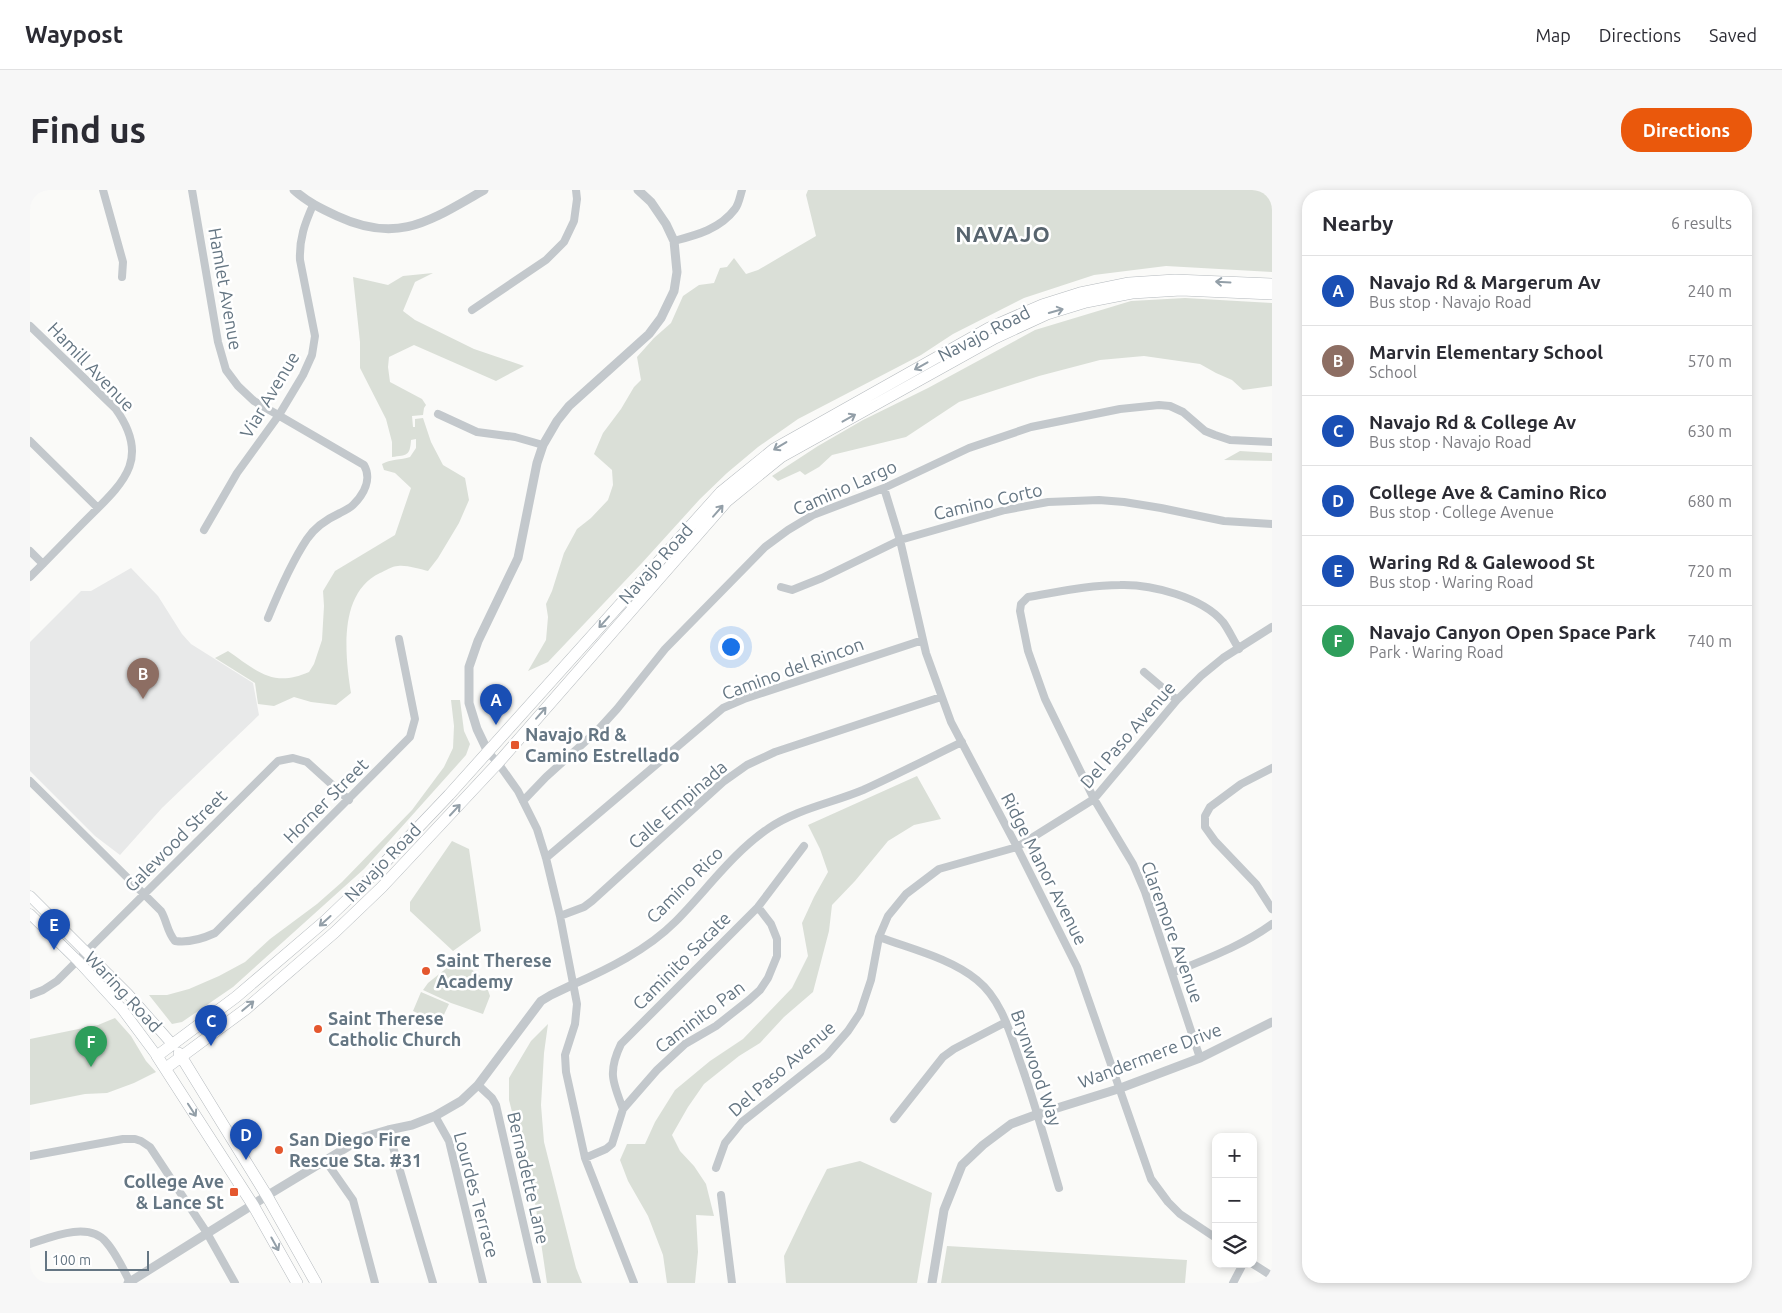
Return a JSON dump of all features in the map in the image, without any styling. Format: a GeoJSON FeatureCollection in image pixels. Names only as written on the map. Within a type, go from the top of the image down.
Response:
{"type":"FeatureCollection","features":[{"type":"Feature","properties":{"kind":"main road","name":"Navajo Road"},"geometry":{"type":"LineString","coordinates":[[158,1056],[236,998],[325,921],[372,876],[488,752],[721,492],[774,449],[990,328],[1052,302],[1080,293],[1129,283],[1175,280],[1272,284]]}},
{"type":"Feature","properties":{"kind":"main road","name":"Navajo Road"},"geometry":{"type":"LineString","coordinates":[[166,1068],[246,1009],[335,932],[382,887],[498,762],[727,501],[781,458],[995,338],[1047,314],[1086,302],[1132,293],[1181,290],[1272,294]]}},
{"type":"Feature","properties":{"kind":"main road"},"geometry":{"type":"LineString","coordinates":[[421,824],[432,834]]}},
{"type":"Feature","properties":{"kind":"main road","name":"Waring Road"},"geometry":{"type":"LineString","coordinates":[[30,896],[128,994],[173,1045]]}},
{"type":"Feature","properties":{"kind":"main road","name":"Waring Road"},"geometry":{"type":"LineString","coordinates":[[30,914],[78,961],[122,1009],[158,1056]]}},
{"type":"Feature","properties":{"kind":"main road"},"geometry":{"type":"LineString","coordinates":[[173,1045],[267,1196],[316,1283]]}},
{"type":"Feature","properties":{"kind":"main road"},"geometry":{"type":"LineString","coordinates":[[158,1056],[253,1205],[297,1283]]}},
{"type":"Feature","properties":{"kind":"street"},"geometry":{"type":"LineString","coordinates":[[103,190],[122,262],[122,277]]}},
{"type":"Feature","properties":{"kind":"street","name":"Hamlet Avenue"},"geometry":{"type":"LineString","coordinates":[[192,190],[218,342],[226,370],[238,386],[254,401],[364,465],[369,481],[352,506],[328,519],[313,530],[306,539],[284,581],[268,618]]}},
{"type":"Feature","properties":{"kind":"street"},"geometry":{"type":"LineString","coordinates":[[294,190],[313,205],[350,222],[372,228],[400,229],[432,220],[484,190]]}},
{"type":"Feature","properties":{"kind":"street"},"geometry":{"type":"LineString","coordinates":[[472,310],[546,260],[564,242],[574,221],[577,199],[576,190]]}},
{"type":"Feature","properties":{"kind":"street"},"geometry":{"type":"LineString","coordinates":[[634,1283],[585,1158],[566,1072],[565,1055],[575,1024],[577,1004],[560,916],[546,858],[537,829],[523,801],[498,762],[488,752],[477,729],[469,703],[469,667],[478,641],[518,558],[537,463],[543,446],[557,421],[569,406],[648,334],[661,318],[674,291],[677,272],[674,241],[666,224],[651,202],[638,190]]}},
{"type":"Feature","properties":{"kind":"street"},"geometry":{"type":"LineString","coordinates":[[674,241],[702,234],[715,228],[736,208],[742,190]]}},
{"type":"Feature","properties":{"kind":"street","name":"Viar Avenue"},"geometry":{"type":"LineString","coordinates":[[204,530],[237,473],[280,415],[312,355],[315,336],[299,247],[304,227],[313,205]]}},
{"type":"Feature","properties":{"kind":"street","name":"Hamill Avenue"},"geometry":{"type":"LineString","coordinates":[[30,326],[115,408],[125,422],[132,446],[131,459],[125,478],[113,494],[30,577]]}},
{"type":"Feature","properties":{"kind":"street","name":"Camino Largo"},"geometry":{"type":"LineString","coordinates":[[523,801],[618,709],[665,649],[765,547],[813,515],[884,488],[969,448],[1031,427],[1120,409],[1159,405],[1170,406],[1184,412],[1205,431],[1215,435],[1230,440],[1272,442]]}},
{"type":"Feature","properties":{"kind":"street"},"geometry":{"type":"LineString","coordinates":[[438,414],[477,432],[515,437],[543,446]]}},
{"type":"Feature","properties":{"kind":"street"},"geometry":{"type":"LineString","coordinates":[[30,441],[98,508]]}},
{"type":"Feature","properties":{"kind":"street","name":"Ridge Manor Avenue"},"geometry":{"type":"LineString","coordinates":[[884,488],[900,540],[922,640],[951,722],[1017,847],[1076,968],[1151,1179],[1168,1202],[1180,1214],[1212,1235]]}},
{"type":"Feature","properties":{"kind":"street","name":"Camino Corto"},"geometry":{"type":"LineString","coordinates":[[781,587],[792,590],[822,578],[900,540],[1005,510],[1048,502],[1099,500],[1161,508],[1224,521],[1272,524]]}},
{"type":"Feature","properties":{"kind":"street"},"geometry":{"type":"LineString","coordinates":[[30,551],[43,564]]}},
{"type":"Feature","properties":{"kind":"street","name":"Claremore Avenue"},"geometry":{"type":"LineString","coordinates":[[1200,1058],[1145,892],[1133,864],[1094,799],[1046,699],[1028,651],[1020,611],[1023,600],[1028,597],[1105,585],[1122,584],[1156,589],[1183,597],[1208,610],[1222,622],[1239,649]]}},
{"type":"Feature","properties":{"kind":"street","name":"Del Paso Avenue"},"geometry":{"type":"LineString","coordinates":[[716,1168],[725,1143],[742,1122],[827,1055],[848,1032],[860,1013],[871,980],[879,937],[888,916],[906,894],[939,870],[1017,847],[1094,799],[1177,700],[1201,676],[1223,658],[1272,627]]}},
{"type":"Feature","properties":{"kind":"street","name":"Horner Street"},"geometry":{"type":"LineString","coordinates":[[144,894],[161,910],[167,920],[170,935],[175,941],[184,942],[205,938],[215,933],[349,800],[410,737],[415,719],[399,640]]}},
{"type":"Feature","properties":{"kind":"street","name":"Camino del Rincon"},"geometry":{"type":"LineString","coordinates":[[546,858],[724,708],[744,698],[922,640]]}},
{"type":"Feature","properties":{"kind":"street"},"geometry":{"type":"LineString","coordinates":[[1144,672],[1177,700]]}},
{"type":"Feature","properties":{"kind":"street","name":"Calle Empinada"},"geometry":{"type":"LineString","coordinates":[[560,916],[584,907],[592,901],[723,782],[747,765],[775,752],[941,696]]}},
{"type":"Feature","properties":{"kind":"street","name":"Camino Rico"},"geometry":{"type":"LineString","coordinates":[[129,1282],[364,1137],[412,1125],[435,1116],[461,1101],[478,1085],[541,1001],[602,972],[641,949],[674,924],[745,848],[769,828],[799,813],[862,790],[962,742]]}},
{"type":"Feature","properties":{"kind":"street","name":"Galewood Street"},"geometry":{"type":"LineString","coordinates":[[30,995],[43,990],[57,981],[87,953],[278,761],[293,758],[306,762],[349,800]]}},
{"type":"Feature","properties":{"kind":"street"},"geometry":{"type":"LineString","coordinates":[[1272,768],[1241,784],[1210,807],[1205,816],[1205,827],[1215,841],[1256,884],[1272,909]]}},
{"type":"Feature","properties":{"kind":"street"},"geometry":{"type":"LineString","coordinates":[[30,781],[144,894]]}},
{"type":"Feature","properties":{"kind":"street","name":"Caminito Sacate"},"geometry":{"type":"LineString","coordinates":[[623,1109],[613,1083],[615,1058],[621,1044],[758,907],[804,846]]}},
{"type":"Feature","properties":{"kind":"street","name":"Caminito Pan"},"geometry":{"type":"LineString","coordinates":[[585,1158],[606,1149],[612,1144],[623,1109],[657,1070],[685,1044],[716,1026],[749,1000],[764,984],[777,956],[777,938],[771,924],[758,907]]}},
{"type":"Feature","properties":{"kind":"street"},"geometry":{"type":"LineString","coordinates":[[1172,973],[1225,951],[1262,932],[1272,924]]}},
{"type":"Feature","properties":{"kind":"street","name":"Brynwood Way"},"geometry":{"type":"LineString","coordinates":[[879,937],[947,963],[965,972],[978,981],[996,1001],[1006,1022],[1038,1114],[1059,1188]]}},
{"type":"Feature","properties":{"kind":"street"},"geometry":{"type":"LineString","coordinates":[[894,1119],[943,1057],[954,1049],[1006,1022]]}},
{"type":"Feature","properties":{"kind":"street","name":"Wandermere Drive"},"geometry":{"type":"LineString","coordinates":[[932,1283],[944,1210],[962,1165],[983,1144],[1011,1124],[1118,1089],[1200,1058],[1272,1022]]}},
{"type":"Feature","properties":{"kind":"street","name":"Bernadette Lane"},"geometry":{"type":"LineString","coordinates":[[478,1085],[492,1098],[496,1106],[537,1283]]}},
{"type":"Feature","properties":{"kind":"street","name":"Lourdes Terrace"},"geometry":{"type":"LineString","coordinates":[[435,1116],[449,1141],[483,1283]]}},
{"type":"Feature","properties":{"kind":"street"},"geometry":{"type":"LineString","coordinates":[[388,1130],[433,1283]]}},
{"type":"Feature","properties":{"kind":"street"},"geometry":{"type":"LineString","coordinates":[[30,1156],[123,1139],[141,1141],[150,1147],[207,1234],[235,1283]]}},
{"type":"Feature","properties":{"kind":"street"},"geometry":{"type":"LineString","coordinates":[[325,1160],[353,1200],[375,1283]]}},
{"type":"Feature","properties":{"kind":"street"},"geometry":{"type":"LineString","coordinates":[[721,1195],[732,1283]]}},
{"type":"Feature","properties":{"kind":"street"},"geometry":{"type":"LineString","coordinates":[[30,1244],[79,1231],[90,1231],[99,1235],[107,1242],[129,1282]]}},
{"type":"Feature","properties":{"kind":"street"},"geometry":{"type":"LineString","coordinates":[[1257,1267],[1272,1276]]}},
{"type":"Feature","properties":{"kind":"street"},"geometry":{"type":"LineString","coordinates":[[1233,1283],[1241,1268]]}},
{"type":"Feature","properties":{"kind":"shaded area"},"geometry":{"type":"Polygon","coordinates":[[[808,190],[1272,190],[1272,272],[1166,266],[1094,275],[1024,298],[953,334],[921,355],[798,419],[758,447],[700,499],[548,662],[528,671],[546,640],[548,617],[546,604],[564,553],[577,529],[591,518],[608,500],[613,485],[612,470],[594,454],[603,433],[621,409],[634,387],[641,380],[637,357],[671,323],[683,296],[699,285],[714,283],[720,268],[727,267],[734,258],[746,274],[758,270],[816,236],[806,195],[808,190]]]}},
{"type":"Feature","properties":{"kind":"shaded area"},"geometry":{"type":"Polygon","coordinates":[[[433,273],[415,282],[403,311],[415,320],[474,349],[524,366],[496,381],[414,345],[389,357],[390,382],[422,399],[426,405],[423,415],[412,416],[413,427],[415,427],[415,419],[423,418],[431,442],[443,465],[465,478],[469,500],[459,523],[428,571],[405,566],[393,567],[366,582],[357,595],[351,610],[346,644],[351,693],[336,705],[311,702],[294,697],[274,706],[258,704],[255,683],[215,658],[228,651],[257,671],[275,678],[296,677],[309,672],[314,664],[322,640],[323,591],[335,571],[395,535],[411,488],[395,473],[384,470],[382,464],[410,457],[416,448],[416,439],[411,440],[410,449],[407,454],[392,457],[392,442],[386,419],[360,368],[360,342],[353,277],[388,285],[403,276],[433,273]]]}},
{"type":"Feature","properties":{"kind":"shaded area"},"geometry":{"type":"Polygon","coordinates":[[[1185,298],[1272,303],[1272,386],[1243,390],[1232,380],[1200,364],[1144,356],[1100,360],[1039,376],[959,402],[906,437],[832,455],[819,467],[805,475],[800,471],[778,481],[772,476],[863,420],[928,388],[1035,330],[1131,301],[1185,298]]]}},
{"type":"Feature","properties":{"kind":"shaded area"},"geometry":{"type":"Polygon","coordinates":[[[1240,451],[1272,453],[1272,461],[1224,460],[1240,451]]]}},
{"type":"Feature","properties":{"kind":"shaded area"},"geometry":{"type":"Polygon","coordinates":[[[131,568],[158,596],[182,634],[191,644],[253,683],[259,715],[162,808],[120,855],[95,836],[30,771],[30,642],[81,591],[91,591],[131,568]]]}},
{"type":"Feature","properties":{"kind":"shaded area"},"geometry":{"type":"Polygon","coordinates":[[[451,700],[460,700],[464,731],[470,744],[466,755],[364,869],[233,987],[182,1022],[172,1024],[149,995],[167,995],[189,989],[245,962],[270,939],[317,904],[342,882],[412,810],[444,767],[453,748],[454,726],[451,700]]]}},
{"type":"Feature","properties":{"kind":"shaded area"},"geometry":{"type":"Polygon","coordinates":[[[917,776],[941,819],[914,825],[888,841],[855,881],[832,905],[829,931],[813,992],[784,1017],[760,1043],[739,1056],[704,1084],[672,1135],[680,1151],[694,1166],[706,1184],[714,1216],[696,1215],[698,1252],[695,1283],[667,1283],[663,1255],[648,1216],[628,1181],[620,1160],[627,1144],[645,1144],[655,1122],[675,1090],[710,1061],[743,1039],[792,988],[808,956],[802,923],[828,872],[820,849],[808,825],[917,776]]]}},
{"type":"Feature","properties":{"kind":"shaded area"},"geometry":{"type":"Polygon","coordinates":[[[452,841],[469,849],[481,931],[453,951],[410,911],[410,902],[452,841]]]}},
{"type":"Feature","properties":{"kind":"shaded area"},"geometry":{"type":"Polygon","coordinates":[[[458,959],[484,979],[490,996],[483,1014],[451,1003],[423,990],[428,983],[458,959]]]}},
{"type":"Feature","properties":{"kind":"shaded area"},"geometry":{"type":"Polygon","coordinates":[[[421,992],[449,1004],[440,1023],[413,1011],[421,992]]]}},
{"type":"Feature","properties":{"kind":"shaded area"},"geometry":{"type":"Polygon","coordinates":[[[115,1018],[131,1036],[146,1061],[156,1072],[107,1093],[85,1094],[30,1105],[30,1039],[98,1025],[115,1018]]]}},
{"type":"Feature","properties":{"kind":"shaded area"},"geometry":{"type":"Polygon","coordinates":[[[548,1024],[541,1105],[544,1142],[576,1268],[582,1283],[547,1283],[535,1202],[509,1100],[509,1078],[531,1041],[548,1024]]]}},
{"type":"Feature","properties":{"kind":"shaded area"},"geometry":{"type":"Polygon","coordinates":[[[860,1161],[932,1193],[917,1283],[786,1283],[784,1256],[827,1169],[860,1161]]]}},
{"type":"Feature","properties":{"kind":"shaded area"},"geometry":{"type":"Polygon","coordinates":[[[947,1246],[1187,1260],[1185,1283],[941,1283],[947,1246]]]}},
{"type":"Feature","properties":{"kind":"place","name":"Marvin Elementary School"},"geometry":{"type":"Point","coordinates":[143,699]}},
{"type":"Feature","properties":{"kind":"place","name":"Navajo Rd & Margerum Av"},"geometry":{"type":"Point","coordinates":[496,725]}},
{"type":"Feature","properties":{"kind":"place","name":"Navajo Rd & Camino Estrellado"},"geometry":{"type":"Point","coordinates":[515,745]}},
{"type":"Feature","properties":{"kind":"place","name":"Waring Rd & Galewood St"},"geometry":{"type":"Point","coordinates":[54,950]}},
{"type":"Feature","properties":{"kind":"place","name":"Saint Therese Academy"},"geometry":{"type":"Point","coordinates":[426,971]}},
{"type":"Feature","properties":{"kind":"place","name":"Saint Therese Catholic Church"},"geometry":{"type":"Point","coordinates":[318,1029]}},
{"type":"Feature","properties":{"kind":"place","name":"Navajo Rd & College Av"},"geometry":{"type":"Point","coordinates":[211,1046]}},
{"type":"Feature","properties":{"kind":"place","name":"Navajo Canyon Open Space Park"},"geometry":{"type":"Point","coordinates":[91,1067]}},
{"type":"Feature","properties":{"kind":"place","name":"San Diego Fire Rescue Sta. #31"},"geometry":{"type":"Point","coordinates":[279,1150]}},
{"type":"Feature","properties":{"kind":"place","name":"College Ave & Camino Rico"},"geometry":{"type":"Point","coordinates":[246,1160]}},
{"type":"Feature","properties":{"kind":"place","name":"College Ave & Lance St"},"geometry":{"type":"Point","coordinates":[234,1192]}},
{"type":"Feature","properties":{"kind":"district","name":"NAVAJO"},"geometry":{"type":"Point","coordinates":[1003,234]}}]}
